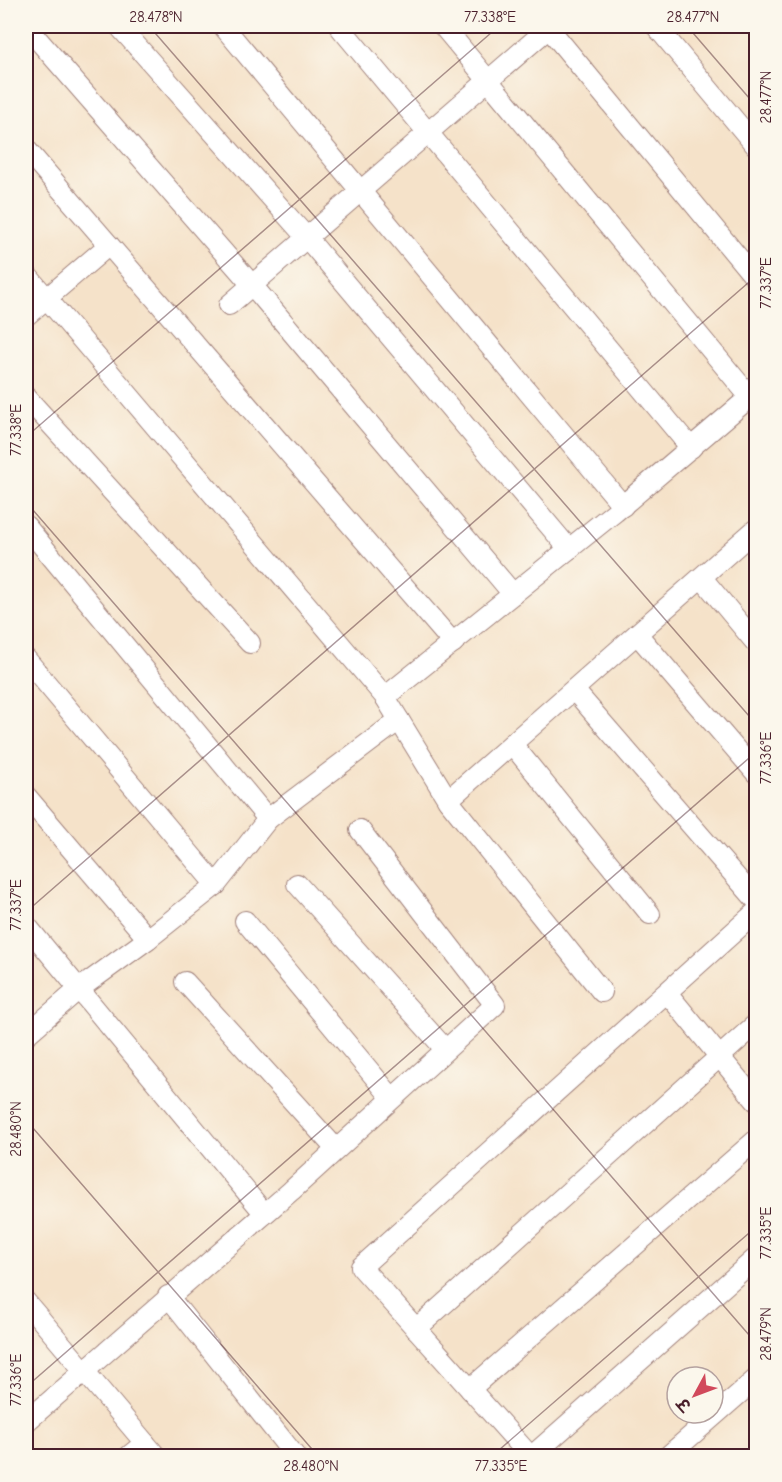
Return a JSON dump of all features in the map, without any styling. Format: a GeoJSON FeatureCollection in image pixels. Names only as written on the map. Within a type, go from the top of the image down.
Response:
{"type":"FeatureCollection","features":[{"type":"Feature","properties":{"kind":"street"},"geometry":{"type":"LineString","coordinates":[[26,26],[252,285],[513,594]]}},
{"type":"Feature","properties":{"kind":"street"},"geometry":{"type":"LineString","coordinates":[[119,26],[307,238],[569,549]]}},
{"type":"Feature","properties":{"kind":"street"},"geometry":{"type":"LineString","coordinates":[[223,26],[623,506]]}},
{"type":"Feature","properties":{"kind":"street"},"geometry":{"type":"LineString","coordinates":[[339,26],[429,131],[691,448]]}},
{"type":"Feature","properties":{"kind":"street"},"geometry":{"type":"LineString","coordinates":[[385,697],[623,506],[753,394],[443,26]]}},
{"type":"Feature","properties":{"kind":"street"},"geometry":{"type":"LineString","coordinates":[[229,305],[549,26],[756,279]]}},
{"type":"Feature","properties":{"kind":"street"},"geometry":{"type":"LineString","coordinates":[[656,26],[756,146]]}},
{"type":"Feature","properties":{"kind":"street"},"geometry":{"type":"LineString","coordinates":[[26,148],[453,643]]}},
{"type":"Feature","properties":{"kind":"street"},"geometry":{"type":"LineString","coordinates":[[26,316],[109,245]]}},
{"type":"Feature","properties":{"kind":"street"},"geometry":{"type":"LineString","coordinates":[[26,274],[385,697],[448,800],[602,992]]}},
{"type":"Feature","properties":{"kind":"street"},"geometry":{"type":"LineString","coordinates":[[26,397],[250,643]]}},
{"type":"Feature","properties":{"kind":"street"},"geometry":{"type":"LineString","coordinates":[[26,526],[268,819]]}},
{"type":"Feature","properties":{"kind":"street"},"geometry":{"type":"LineString","coordinates":[[448,800],[756,529]]}},
{"type":"Feature","properties":{"kind":"street"},"geometry":{"type":"LineString","coordinates":[[702,578],[756,643]]}},
{"type":"Feature","properties":{"kind":"street"},"geometry":{"type":"LineString","coordinates":[[637,634],[756,773]]}},
{"type":"Feature","properties":{"kind":"street"},"geometry":{"type":"LineString","coordinates":[[26,659],[216,885]]}},
{"type":"Feature","properties":{"kind":"street"},"geometry":{"type":"LineString","coordinates":[[574,690],[756,900]]}},
{"type":"Feature","properties":{"kind":"street"},"geometry":{"type":"LineString","coordinates":[[26,1035],[79,989],[148,939],[216,885],[268,819],[399,720]]}},
{"type":"Feature","properties":{"kind":"street"},"geometry":{"type":"LineString","coordinates":[[512,744],[650,914]]}},
{"type":"Feature","properties":{"kind":"street"},"geometry":{"type":"LineString","coordinates":[[26,796],[148,939]]}},
{"type":"Feature","properties":{"kind":"street"},"geometry":{"type":"LineString","coordinates":[[26,1422],[336,1149],[495,1005],[360,830]]}},
{"type":"Feature","properties":{"kind":"street"},"geometry":{"type":"LineString","coordinates":[[297,884],[445,1048]]}},
{"type":"Feature","properties":{"kind":"street"},"geometry":{"type":"LineString","coordinates":[[756,912],[668,994],[361,1267],[531,1456],[756,1258]]}},
{"type":"Feature","properties":{"kind":"street"},"geometry":{"type":"LineString","coordinates":[[245,921],[392,1098]]}},
{"type":"Feature","properties":{"kind":"street"},"geometry":{"type":"LineString","coordinates":[[26,925],[264,1213]]}},
{"type":"Feature","properties":{"kind":"street"},"geometry":{"type":"LineString","coordinates":[[185,982],[336,1149]]}},
{"type":"Feature","properties":{"kind":"street"},"geometry":{"type":"LineString","coordinates":[[668,994],[756,1101]]}},
{"type":"Feature","properties":{"kind":"street"},"geometry":{"type":"LineString","coordinates":[[416,1329],[756,1024]]}},
{"type":"Feature","properties":{"kind":"street"},"geometry":{"type":"LineString","coordinates":[[470,1389],[756,1140]]}},
{"type":"Feature","properties":{"kind":"street"},"geometry":{"type":"LineString","coordinates":[[168,1296],[295,1456]]}},
{"type":"Feature","properties":{"kind":"street"},"geometry":{"type":"LineString","coordinates":[[26,1302],[150,1450],[129,1456]]}},
{"type":"Feature","properties":{"kind":"street"},"geometry":{"type":"LineString","coordinates":[[668,1456],[756,1379]]}}]}
